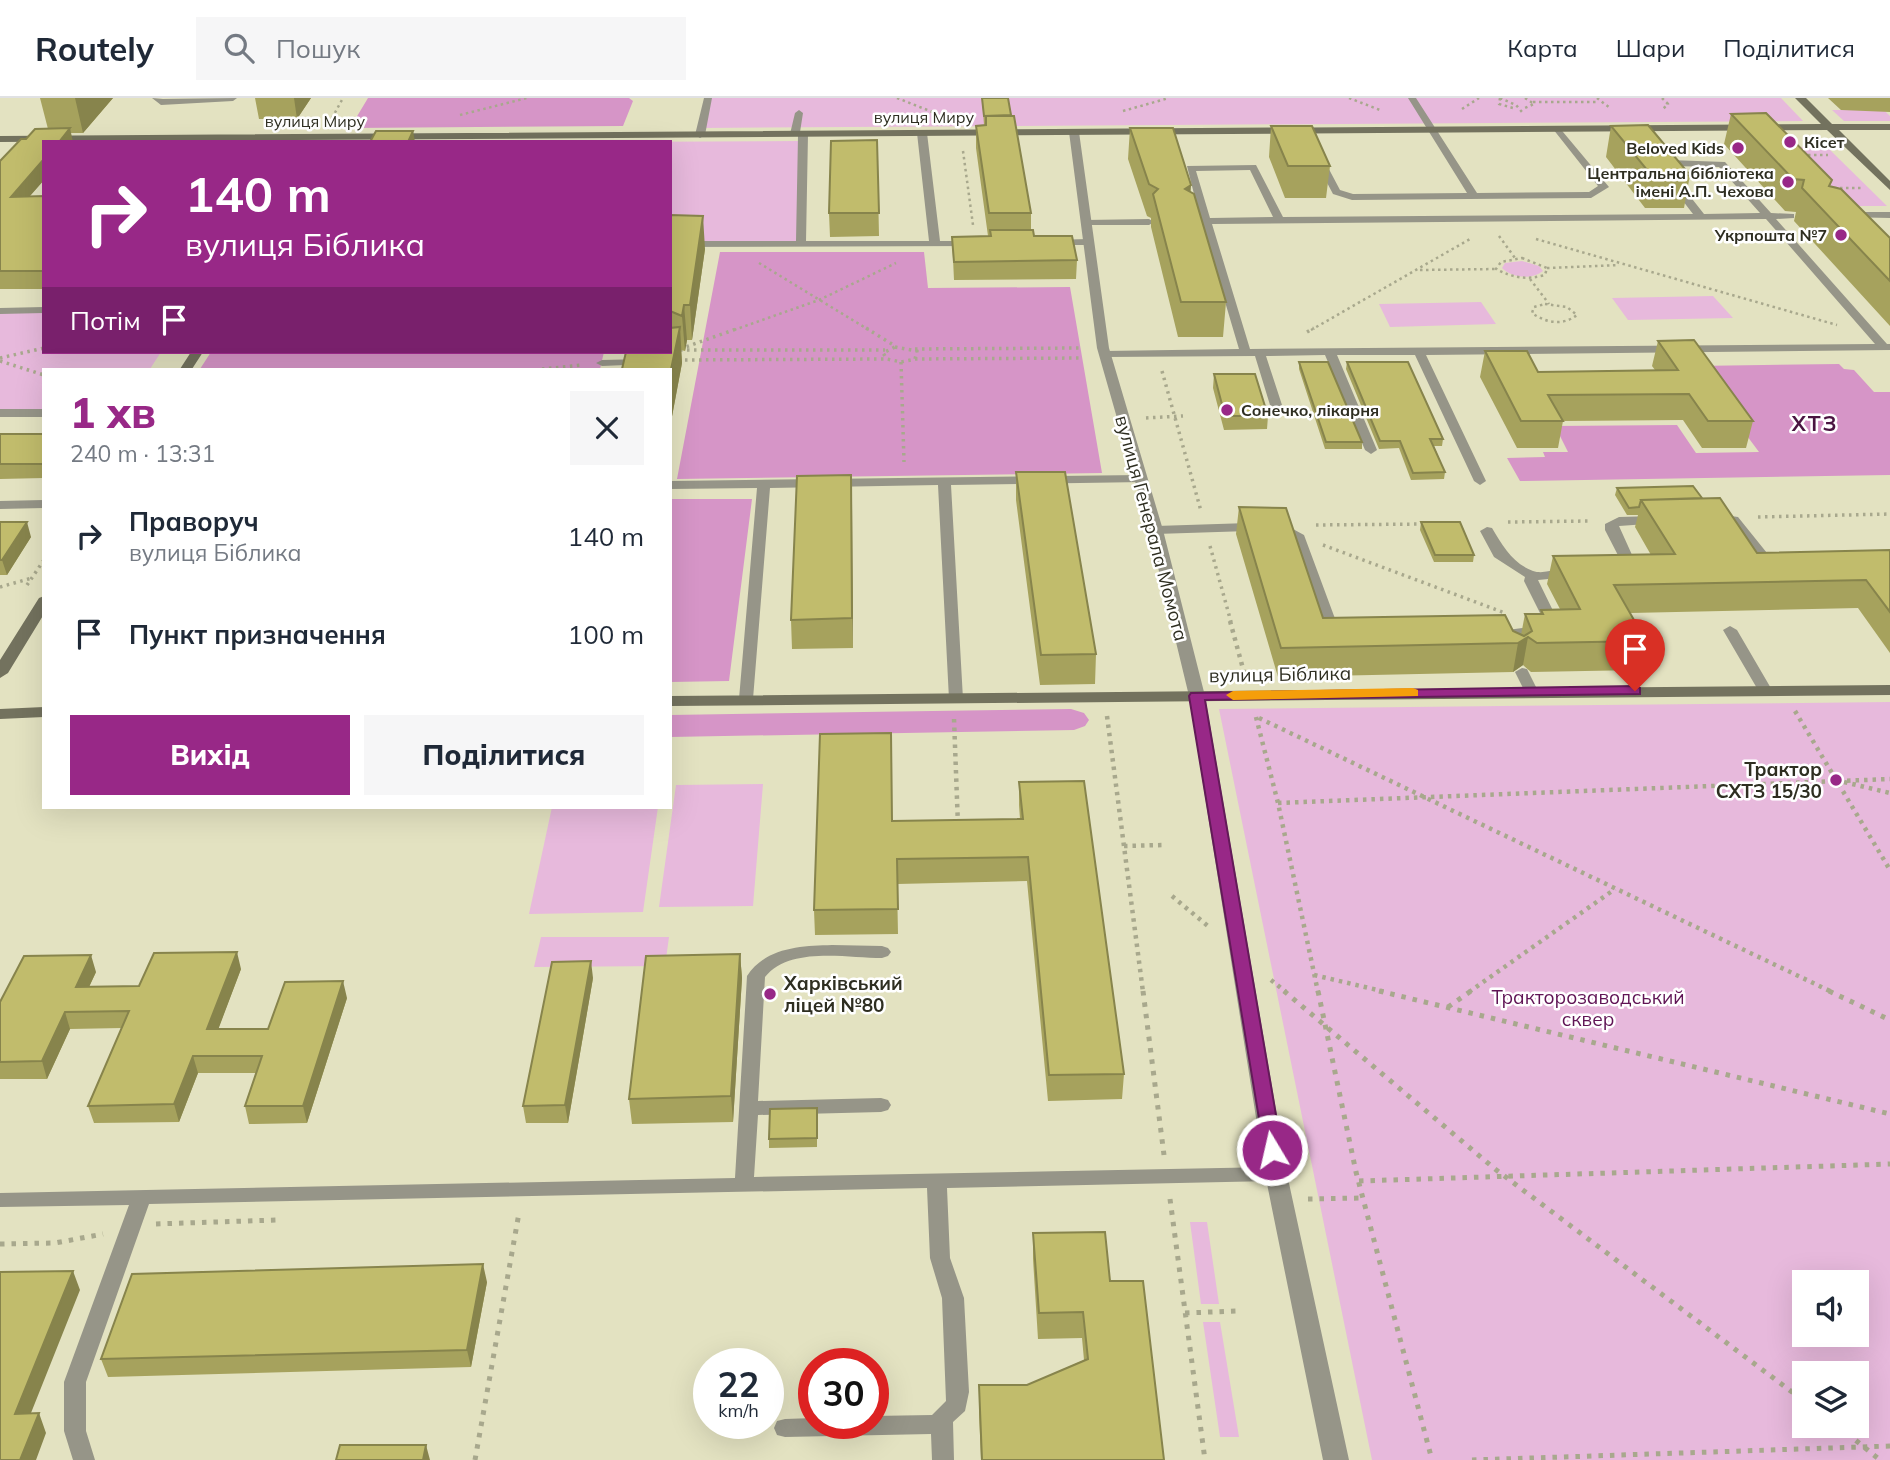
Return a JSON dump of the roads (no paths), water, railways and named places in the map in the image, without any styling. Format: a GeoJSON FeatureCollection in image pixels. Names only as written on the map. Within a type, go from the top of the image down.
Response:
{"type":"FeatureCollection","features":[{"type":"Feature","properties":{"kind":"street"},"geometry":{"type":"LineString","coordinates":[[1800,98],[1890,187]]}},
{"type":"Feature","properties":{"kind":"street","name":"вулиця Миру"},"geometry":{"type":"LineString","coordinates":[[0,139],[332,133],[473,139],[799,134],[1307,134],[1431,130],[1890,127]]}},
{"type":"Feature","properties":{"kind":"street","name":"вулиця Генерала Момота"},"geometry":{"type":"LineString","coordinates":[[1074,132],[1104,353],[1156,530],[1197,696],[1276,1174],[1336,1460]]}},
{"type":"Feature","properties":{"kind":"street"},"geometry":{"type":"LineString","coordinates":[[0,673],[42,604]]}},
{"type":"Feature","properties":{"kind":"street","name":"вулиця Біблика"},"geometry":{"type":"LineString","coordinates":[[672,701],[746,699],[955,705],[1197,696],[1531,691],[1890,690]]}},
{"type":"Feature","properties":{"kind":"street"},"geometry":{"type":"LineString","coordinates":[[0,713],[42,712]]}},
{"type":"Feature","properties":{"kind":"lane"},"geometry":{"type":"LineString","coordinates":[[156,98],[161,102],[233,98]]}},
{"type":"Feature","properties":{"kind":"lane"},"geometry":{"type":"LineString","coordinates":[[700,135],[708,98]]}},
{"type":"Feature","properties":{"kind":"lane"},"geometry":{"type":"LineString","coordinates":[[1412,98],[1474,196]]}},
{"type":"Feature","properties":{"kind":"lane"},"geometry":{"type":"LineString","coordinates":[[799,113],[802,246]]}},
{"type":"Feature","properties":{"kind":"lane"},"geometry":{"type":"LineString","coordinates":[[1314,148],[1336,192],[1352,197],[1591,195],[1604,187],[1558,129]]}},
{"type":"Feature","properties":{"kind":"lane"},"geometry":{"type":"LineString","coordinates":[[922,133],[935,244]]}},
{"type":"Feature","properties":{"kind":"lane"},"geometry":{"type":"LineString","coordinates":[[1701,217],[1661,166],[1722,163],[1873,335],[1887,347]]}},
{"type":"Feature","properties":{"kind":"lane"},"geometry":{"type":"LineString","coordinates":[[1245,352],[1189,170],[1194,167],[1255,169],[1279,220]]}},
{"type":"Feature","properties":{"kind":"lane"},"geometry":{"type":"LineString","coordinates":[[1191,221],[1485,214],[1790,216]]}},
{"type":"Feature","properties":{"kind":"lane"},"geometry":{"type":"LineString","coordinates":[[1838,215],[1890,215]]}},
{"type":"Feature","properties":{"kind":"lane"},"geometry":{"type":"LineString","coordinates":[[1086,223],[1150,222]]}},
{"type":"Feature","properties":{"kind":"lane"},"geometry":{"type":"LineString","coordinates":[[1036,243],[1088,242]]}},
{"type":"Feature","properties":{"kind":"lane"},"geometry":{"type":"LineString","coordinates":[[672,244],[981,244]]}},
{"type":"Feature","properties":{"kind":"lane"},"geometry":{"type":"LineString","coordinates":[[0,311],[42,310]]}},
{"type":"Feature","properties":{"kind":"lane"},"geometry":{"type":"LineString","coordinates":[[1104,353],[1887,347]]}},
{"type":"Feature","properties":{"kind":"lane"},"geometry":{"type":"LineString","coordinates":[[1329,351],[1371,450]]}},
{"type":"Feature","properties":{"kind":"lane"},"geometry":{"type":"LineString","coordinates":[[1419,351],[1480,481]]}},
{"type":"Feature","properties":{"kind":"lane"},"geometry":{"type":"LineString","coordinates":[[1259,352],[1276,405]]}},
{"type":"Feature","properties":{"kind":"lane"},"geometry":{"type":"LineString","coordinates":[[602,361],[676,360]]}},
{"type":"Feature","properties":{"kind":"lane"},"geometry":{"type":"LineString","coordinates":[[0,413],[42,413]]}},
{"type":"Feature","properties":{"kind":"lane"},"geometry":{"type":"LineString","coordinates":[[672,485],[1140,479]]}},
{"type":"Feature","properties":{"kind":"lane"},"geometry":{"type":"LineString","coordinates":[[944,483],[955,705]]}},
{"type":"Feature","properties":{"kind":"lane"},"geometry":{"type":"LineString","coordinates":[[746,699],[764,485]]}},
{"type":"Feature","properties":{"kind":"lane"},"geometry":{"type":"LineString","coordinates":[[0,505],[42,504]]}},
{"type":"Feature","properties":{"kind":"lane"},"geometry":{"type":"LineString","coordinates":[[1698,519],[1724,518],[1739,525],[1772,565],[1793,568]]}},
{"type":"Feature","properties":{"kind":"lane"},"geometry":{"type":"LineString","coordinates":[[1607,572],[1620,571],[1630,565],[1612,530],[1612,524],[1619,521],[1671,519]]}},
{"type":"Feature","properties":{"kind":"lane"},"geometry":{"type":"LineString","coordinates":[[1156,530],[1280,526],[1297,535],[1331,626],[1340,633],[1363,636]]}},
{"type":"Feature","properties":{"kind":"lane"},"geometry":{"type":"LineString","coordinates":[[1492,527],[1499,554],[1532,576],[1580,572]]}},
{"type":"Feature","properties":{"kind":"lane"},"geometry":{"type":"LineString","coordinates":[[1531,691],[1520,665],[1498,634],[1552,631],[1553,625],[1531,581],[1532,576]]}},
{"type":"Feature","properties":{"kind":"lane"},"geometry":{"type":"LineString","coordinates":[[1730,630],[1765,690]]}},
{"type":"Feature","properties":{"kind":"lane"},"geometry":{"type":"LineString","coordinates":[[744,1185],[757,976],[760,968],[768,961],[790,954],[882,952]]}},
{"type":"Feature","properties":{"kind":"lane"},"geometry":{"type":"LineString","coordinates":[[749,1108],[881,1105]]}},
{"type":"Feature","properties":{"kind":"lane"},"geometry":{"type":"LineString","coordinates":[[0,1200],[1276,1174]]}},
{"type":"Feature","properties":{"kind":"lane"},"geometry":{"type":"LineString","coordinates":[[937,1181],[940,1258],[953,1298],[958,1392],[957,1405],[942,1418],[943,1460]]}},
{"type":"Feature","properties":{"kind":"lane"},"geometry":{"type":"LineString","coordinates":[[84,1460],[75,1430],[75,1382],[141,1198]]}},
{"type":"Feature","properties":{"kind":"lane"},"geometry":{"type":"LineString","coordinates":[[785,1428],[943,1424]]}},
{"type":"Feature","properties":{"kind":"place","name":"Кісет"},"geometry":{"type":"Point","coordinates":[1790,142]}},
{"type":"Feature","properties":{"kind":"place","name":"Beloved Kids"},"geometry":{"type":"Point","coordinates":[1738,148]}},
{"type":"Feature","properties":{"kind":"place","name":"Центральна бібліотека імені А.П. Чехова"},"geometry":{"type":"Point","coordinates":[1788,182]}},
{"type":"Feature","properties":{"kind":"place","name":"Укрпошта №7"},"geometry":{"type":"Point","coordinates":[1841,235]}},
{"type":"Feature","properties":{"kind":"place","name":"Сонечко, лікарня"},"geometry":{"type":"Point","coordinates":[1227,410]}},
{"type":"Feature","properties":{"kind":"place","name":"Трактор СХТЗ 15/30"},"geometry":{"type":"Point","coordinates":[1836,780]}},
{"type":"Feature","properties":{"kind":"place","name":"Харківський ліцей №80"},"geometry":{"type":"Point","coordinates":[770,994]}},
{"type":"Feature","properties":{"kind":"district","name":"ХТЗ"},"geometry":{"type":"Point","coordinates":[1815,424]}},
{"type":"Feature","properties":{"kind":"park label","name":"Тракторозаводський сквер"},"geometry":{"type":"Point","coordinates":[1588,1008]}}]}
